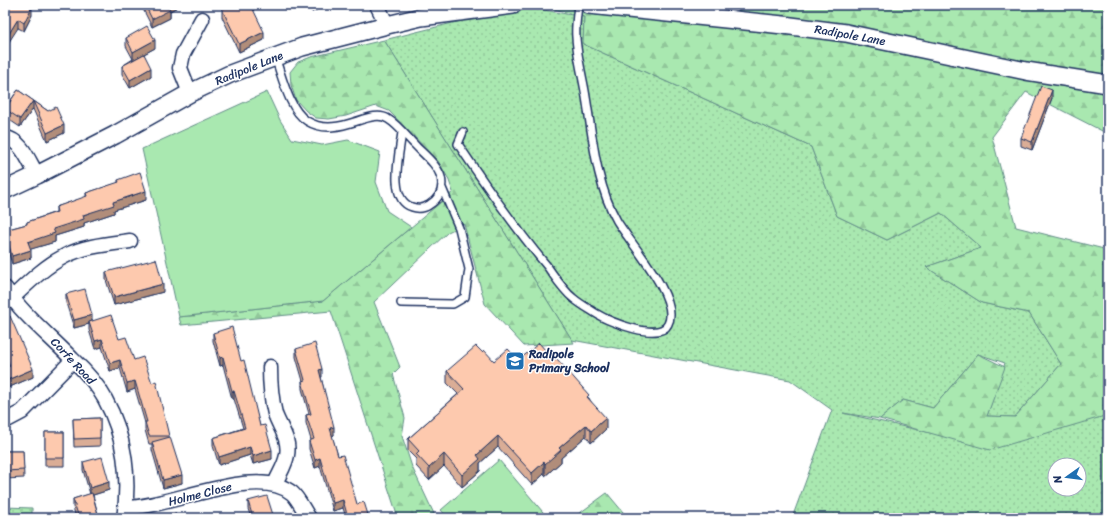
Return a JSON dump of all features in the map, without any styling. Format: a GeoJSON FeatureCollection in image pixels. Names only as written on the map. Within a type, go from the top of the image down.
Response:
{"type":"FeatureCollection","features":[{"type":"Feature","properties":{"kind":"street"},"geometry":{"type":"LineString","coordinates":[[377,5],[386,25]]}},
{"type":"Feature","properties":{"kind":"street","name":"Radipole Lane"},"geometry":{"type":"LineString","coordinates":[[5,190],[115,135],[190,93],[230,74],[302,47],[421,17],[513,5]]}},
{"type":"Feature","properties":{"kind":"street","name":"Radipole Lane"},"geometry":{"type":"LineString","coordinates":[[589,5],[846,33],[1026,71],[1108,84]]}},
{"type":"Feature","properties":{"kind":"street"},"geometry":{"type":"LineString","coordinates":[[190,93],[180,68],[183,54],[202,19]]}},
{"type":"Feature","properties":{"kind":"street"},"geometry":{"type":"LineString","coordinates":[[5,138],[10,138],[18,144],[37,175]]}},
{"type":"Feature","properties":{"kind":"street"},"geometry":{"type":"LineString","coordinates":[[8,293],[65,255],[93,247],[130,241]]}},
{"type":"Feature","properties":{"kind":"street","name":"Corfe Road"},"geometry":{"type":"LineString","coordinates":[[8,293],[90,378],[105,399],[116,425],[124,453],[127,476],[125,513]]}},
{"type":"Feature","properties":{"kind":"street"},"geometry":{"type":"LineString","coordinates":[[5,421],[22,412],[73,360]]}},
{"type":"Feature","properties":{"kind":"street"},"geometry":{"type":"LineString","coordinates":[[270,367],[270,387],[276,416],[287,443],[287,454],[283,468],[275,484]]}},
{"type":"Feature","properties":{"kind":"street","name":"Holme Close"},"geometry":{"type":"LineString","coordinates":[[125,513],[134,508],[231,485],[268,483],[275,484],[292,493],[309,518]]}},
{"type":"Feature","properties":{"kind":"lane"},"geometry":{"type":"LineString","coordinates":[[463,132],[458,144],[535,252],[573,298],[607,321],[641,330],[653,331],[662,330],[668,325],[670,316],[668,300],[649,265],[618,222],[607,201],[599,173],[576,37],[578,5]]}},
{"type":"Feature","properties":{"kind":"lane"},"geometry":{"type":"LineString","coordinates":[[275,57],[288,93],[296,109],[306,120],[316,126],[327,128],[338,127],[378,116],[388,118],[435,166],[441,177],[442,188],[459,228],[469,269],[465,297],[453,304],[400,303]]}},
{"type":"Feature","properties":{"kind":"lane"},"geometry":{"type":"LineString","coordinates":[[402,132],[398,164],[398,194],[410,207],[420,209],[429,205],[438,197],[442,188]]}},
{"type":"Feature","properties":{"kind":"green space"},"geometry":{"type":"Polygon","coordinates":[[[539,5],[1108,5],[1108,134],[1026,92],[992,137],[1016,227],[1108,250],[1108,415],[990,450],[880,419],[903,400],[933,408],[978,354],[1005,367],[987,416],[1015,417],[1061,364],[1029,313],[982,303],[926,267],[981,248],[941,213],[887,240],[837,216],[811,147],[583,44],[584,17],[539,5]]]}},
{"type":"Feature","properties":{"kind":"green space"},"geometry":{"type":"Polygon","coordinates":[[[532,8],[584,17],[583,44],[811,147],[837,216],[887,240],[941,213],[981,248],[926,267],[982,303],[1029,313],[1061,364],[1015,417],[987,416],[1005,363],[978,354],[933,408],[903,400],[880,419],[843,413],[989,446],[1108,413],[1108,518],[792,518],[832,410],[790,380],[572,340],[384,40],[485,15],[532,8]]]}},
{"type":"Feature","properties":{"kind":"green space"},"geometry":{"type":"Polygon","coordinates":[[[384,40],[574,343],[524,346],[485,304],[464,224],[448,232],[374,302],[400,367],[393,374],[405,418],[402,436],[412,467],[436,518],[398,518],[331,311],[181,325],[179,317],[323,301],[453,192],[448,178],[438,161],[389,111],[376,106],[346,116],[329,119],[316,118],[306,111],[296,100],[291,85],[290,72],[298,62],[311,57],[384,40]]]}},
{"type":"Feature","properties":{"kind":"green space"},"geometry":{"type":"Polygon","coordinates":[[[267,92],[280,120],[292,139],[322,145],[348,140],[380,152],[376,182],[387,211],[411,227],[323,301],[179,317],[142,149],[267,92]]]}},
{"type":"Feature","properties":{"kind":"green space"},"geometry":{"type":"Polygon","coordinates":[[[499,460],[548,518],[448,518],[441,510],[499,460]]]}},
{"type":"Feature","properties":{"kind":"green space"},"geometry":{"type":"Polygon","coordinates":[[[607,493],[628,518],[573,518],[607,493]]]}},
{"type":"Feature","properties":{"kind":"green space"},"geometry":{"type":"Polygon","coordinates":[[[5,507],[32,508],[32,518],[5,518],[5,507]]]}},
{"type":"Feature","properties":{"kind":"building"},"geometry":{"type":"Polygon","coordinates":[[[5,5],[28,5],[32,7],[24,23],[18,19],[5,40],[5,5]]]}},
{"type":"Feature","properties":{"kind":"building"},"geometry":{"type":"Polygon","coordinates":[[[145,5],[168,5],[170,10],[152,19],[145,5]]]}},
{"type":"Feature","properties":{"kind":"building"},"geometry":{"type":"Polygon","coordinates":[[[231,5],[251,5],[264,32],[239,44],[222,9],[231,5]]]}},
{"type":"Feature","properties":{"kind":"building"},"geometry":{"type":"Polygon","coordinates":[[[147,26],[155,40],[133,52],[126,38],[147,26]]]}},
{"type":"Feature","properties":{"kind":"building"},"geometry":{"type":"Polygon","coordinates":[[[144,54],[151,68],[130,80],[122,66],[144,54]]]}},
{"type":"Feature","properties":{"kind":"building"},"geometry":{"type":"Polygon","coordinates":[[[1041,86],[1052,90],[1032,142],[1021,138],[1041,86]]]}},
{"type":"Feature","properties":{"kind":"building"},"geometry":{"type":"Polygon","coordinates":[[[18,90],[48,111],[56,107],[64,125],[47,133],[33,101],[20,119],[5,109],[18,90]]]}},
{"type":"Feature","properties":{"kind":"building"},"geometry":{"type":"Polygon","coordinates":[[[140,172],[146,191],[113,202],[114,205],[83,215],[84,219],[53,229],[55,233],[28,242],[31,250],[12,256],[5,230],[27,224],[27,222],[57,212],[56,207],[87,196],[86,193],[119,182],[118,180],[140,172]]]}},
{"type":"Feature","properties":{"kind":"building"},"geometry":{"type":"Polygon","coordinates":[[[156,259],[163,284],[114,297],[106,272],[156,259]]]}},
{"type":"Feature","properties":{"kind":"building"},"geometry":{"type":"Polygon","coordinates":[[[85,289],[92,315],[74,320],[66,294],[85,289]]]}},
{"type":"Feature","properties":{"kind":"building"},"geometry":{"type":"Polygon","coordinates":[[[111,315],[119,339],[126,337],[134,360],[143,357],[152,383],[156,381],[169,436],[149,436],[145,422],[147,422],[135,381],[127,383],[120,360],[110,363],[102,339],[95,341],[89,322],[111,315]]]}},
{"type":"Feature","properties":{"kind":"building"},"geometry":{"type":"Polygon","coordinates":[[[10,316],[33,369],[5,381],[5,368],[10,366],[5,354],[5,319],[10,316]]]}},
{"type":"Feature","properties":{"kind":"building"},"geometry":{"type":"Polygon","coordinates":[[[232,327],[241,361],[244,360],[260,426],[265,425],[272,450],[253,456],[250,447],[219,457],[213,438],[245,428],[234,391],[232,391],[223,357],[220,358],[213,333],[232,327]]]}},
{"type":"Feature","properties":{"kind":"building"},"geometry":{"type":"Polygon","coordinates":[[[315,343],[322,369],[319,370],[334,427],[330,428],[338,456],[343,455],[357,504],[364,502],[369,518],[348,518],[343,500],[333,503],[320,458],[315,460],[309,441],[314,439],[306,415],[311,414],[302,381],[305,380],[296,349],[315,343]]]}},
{"type":"Feature","properties":{"kind":"building"},"geometry":{"type":"Polygon","coordinates":[[[539,343],[554,360],[556,358],[567,370],[589,395],[587,397],[606,418],[591,431],[586,425],[559,448],[561,450],[532,473],[498,436],[477,455],[480,459],[462,475],[444,454],[429,468],[416,454],[419,451],[408,439],[464,389],[447,371],[476,346],[482,352],[484,350],[494,361],[508,349],[519,360],[539,343]]]}},
{"type":"Feature","properties":{"kind":"building"},"geometry":{"type":"Polygon","coordinates":[[[100,418],[100,438],[74,439],[73,419],[100,418]]]}},
{"type":"Feature","properties":{"kind":"building"},"geometry":{"type":"Polygon","coordinates":[[[45,432],[64,432],[64,458],[45,458],[45,432]]]}},
{"type":"Feature","properties":{"kind":"building"},"geometry":{"type":"Polygon","coordinates":[[[170,437],[182,475],[163,480],[152,442],[170,437]]]}},
{"type":"Feature","properties":{"kind":"building"},"geometry":{"type":"Polygon","coordinates":[[[5,451],[23,451],[24,470],[5,471],[5,451]]]}},
{"type":"Feature","properties":{"kind":"building"},"geometry":{"type":"Polygon","coordinates":[[[102,457],[109,482],[90,488],[83,462],[102,457]]]}},
{"type":"Feature","properties":{"kind":"building"},"geometry":{"type":"Polygon","coordinates":[[[92,493],[99,518],[79,518],[73,499],[92,493]]]}},
{"type":"Feature","properties":{"kind":"building"},"geometry":{"type":"Polygon","coordinates":[[[267,496],[274,518],[253,518],[248,501],[267,496]]]}},
{"type":"Feature","properties":{"kind":"building"},"geometry":{"type":"Polygon","coordinates":[[[175,513],[176,518],[156,518],[175,513]]]}},
{"type":"Feature","properties":{"kind":"place","name":"Radipole Primary School"},"geometry":{"type":"Point","coordinates":[515,361]}}]}
